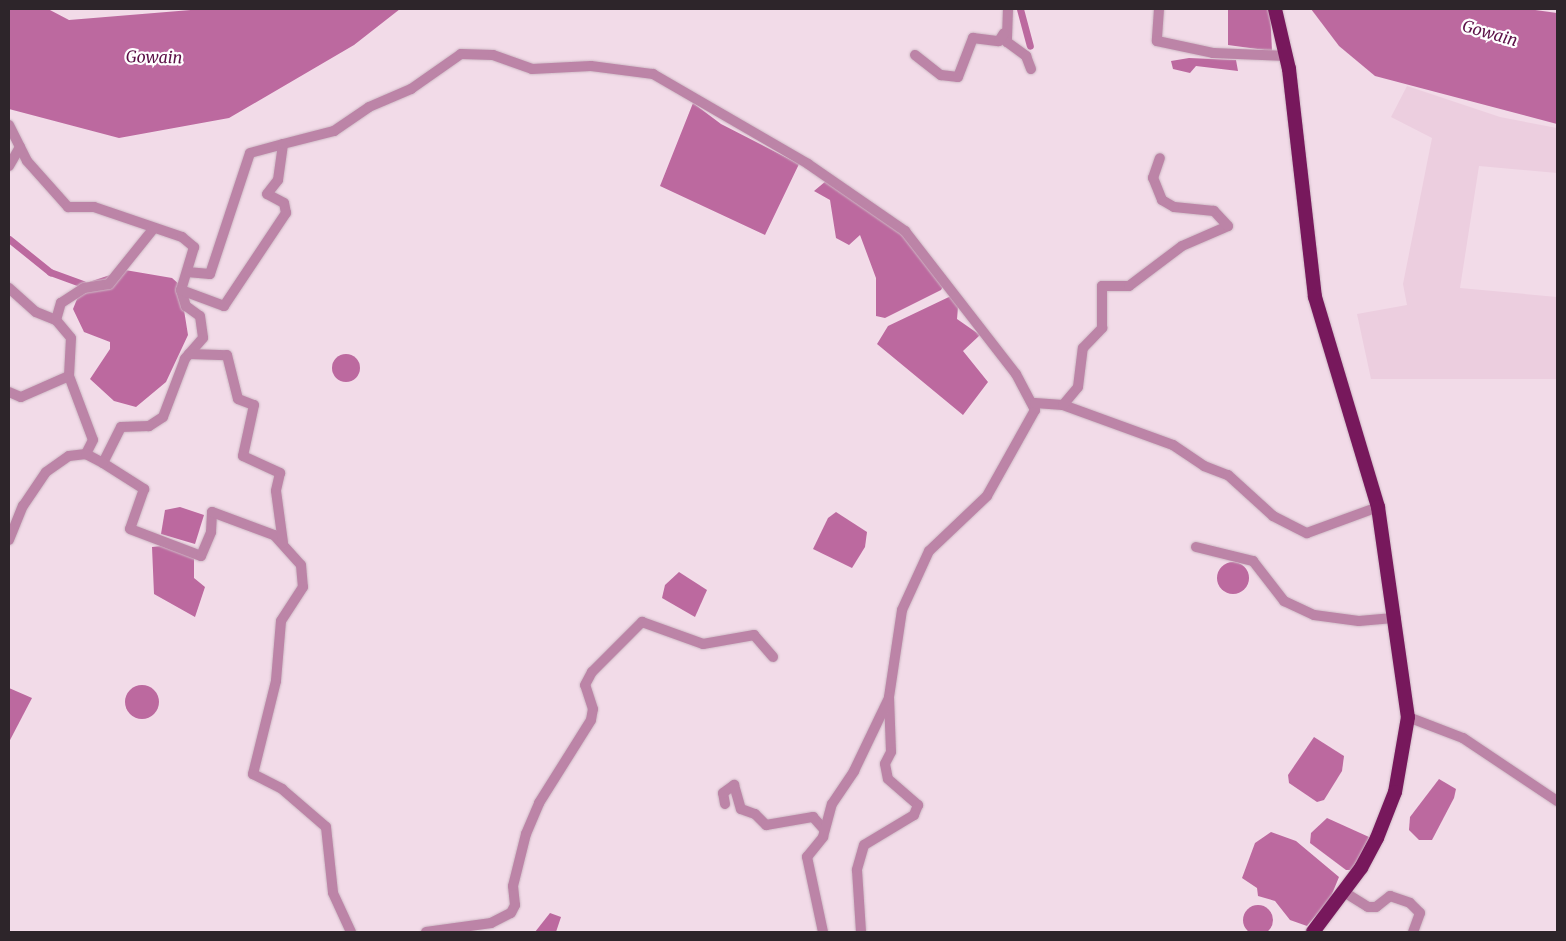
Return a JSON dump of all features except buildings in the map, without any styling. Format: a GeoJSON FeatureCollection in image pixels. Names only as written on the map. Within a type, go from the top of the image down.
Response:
{"type":"FeatureCollection","features":[{"type":"Feature","properties":{"kind":"highway"},"geometry":{"type":"LineString","coordinates":[[1275,9],[1287,56],[1314,297],[1378,507],[1396,618],[1408,717],[1395,792],[1377,838],[1344,892],[1313,932]]}},
{"type":"Feature","properties":{"kind":"street"},"geometry":{"type":"LineString","coordinates":[[914,55],[941,75],[958,77],[973,38],[999,41],[1004,33],[1008,9]]}},
{"type":"Feature","properties":{"kind":"street"},"geometry":{"type":"LineString","coordinates":[[1159,9],[1157,41],[1213,53],[1287,56]]}},
{"type":"Feature","properties":{"kind":"street"},"geometry":{"type":"LineString","coordinates":[[1004,33],[1031,68]]}},
{"type":"Feature","properties":{"kind":"street"},"geometry":{"type":"LineString","coordinates":[[187,272],[210,274],[250,153],[334,131],[369,107],[411,89],[461,54],[493,55],[532,68],[591,66],[653,74],[808,164],[905,231],[1035,403],[1035,410],[987,496],[925,560],[900,619],[889,697],[888,779],[918,806],[914,815],[864,845],[857,890],[862,903],[861,932]]}},
{"type":"Feature","properties":{"kind":"street"},"geometry":{"type":"LineString","coordinates":[[9,125],[20,146],[49,189],[68,207],[94,207],[182,237],[194,247],[182,290],[186,306],[200,316],[204,328],[203,338],[189,354],[163,417],[149,426],[121,427],[103,464]]}},
{"type":"Feature","properties":{"kind":"street"},"geometry":{"type":"LineString","coordinates":[[182,290],[224,306],[286,213],[284,202],[268,194],[278,180],[284,144]]}},
{"type":"Feature","properties":{"kind":"street"},"geometry":{"type":"LineString","coordinates":[[9,166],[20,146]]}},
{"type":"Feature","properties":{"kind":"street"},"geometry":{"type":"LineString","coordinates":[[1063,405],[1078,387],[1083,348],[1102,328],[1102,286],[1129,286],[1182,246],[1228,226],[1214,211],[1174,207],[1162,200],[1152,178],[1160,158]]}},
{"type":"Feature","properties":{"kind":"street"},"geometry":{"type":"LineString","coordinates":[[56,320],[61,304],[84,288],[109,284],[154,228]]}},
{"type":"Feature","properties":{"kind":"street"},"geometry":{"type":"LineString","coordinates":[[9,288],[36,312],[56,320],[72,338],[69,376],[93,440],[86,454]]}},
{"type":"Feature","properties":{"kind":"street"},"geometry":{"type":"LineString","coordinates":[[189,354],[227,355],[238,400],[254,404],[243,456],[280,474],[276,491],[283,542]]}},
{"type":"Feature","properties":{"kind":"street"},"geometry":{"type":"LineString","coordinates":[[9,392],[21,397],[69,376]]}},
{"type":"Feature","properties":{"kind":"street"},"geometry":{"type":"LineString","coordinates":[[1035,403],[1063,405],[1190,454],[1249,489],[1273,516],[1307,533],[1378,507]]}},
{"type":"Feature","properties":{"kind":"street"},"geometry":{"type":"LineString","coordinates":[[9,540],[23,506],[46,472],[69,456],[86,454],[144,488],[130,529],[202,556],[211,532],[212,512],[257,526],[283,542],[301,565],[303,587],[281,621],[276,681],[253,774],[264,782],[282,789],[326,827],[333,893],[352,932]]}},
{"type":"Feature","properties":{"kind":"street"},"geometry":{"type":"LineString","coordinates":[[1196,547],[1253,561],[1284,601],[1314,615],[1359,621],[1396,618]]}},
{"type":"Feature","properties":{"kind":"street"},"geometry":{"type":"LineString","coordinates":[[426,932],[492,923],[511,913],[526,834],[539,803],[591,720],[593,709],[585,686],[592,672],[642,622],[703,644],[754,634],[773,657]]}},
{"type":"Feature","properties":{"kind":"street"},"geometry":{"type":"LineString","coordinates":[[823,932],[805,866],[811,849],[824,837],[823,828],[889,697]]}},
{"type":"Feature","properties":{"kind":"street"},"geometry":{"type":"LineString","coordinates":[[1408,717],[1464,738],[1557,801]]}},
{"type":"Feature","properties":{"kind":"street"},"geometry":{"type":"LineString","coordinates":[[725,804],[723,793],[734,785],[740,809],[755,814],[766,825],[813,817],[823,828]]}},
{"type":"Feature","properties":{"kind":"street"},"geometry":{"type":"LineString","coordinates":[[1344,892],[1368,907],[1394,895],[1410,903],[1420,913],[1413,932]]}},
{"type":"Feature","properties":{"kind":"shaded area"},"geometry":{"type":"Polygon","coordinates":[[[1407,86],[1500,117],[1557,128],[1557,173],[1479,166],[1460,288],[1557,297],[1557,379],[1371,379],[1357,314],[1407,305],[1403,284],[1432,138],[1391,117],[1407,86]]]}},
{"type":"Feature","properties":{"kind":"water","name":"Gowain"},"geometry":{"type":"Polygon","coordinates":[[[9,9],[48,9],[69,20],[203,9],[400,9],[354,45],[229,118],[119,138],[9,109],[9,9]]]}},
{"type":"Feature","properties":{"kind":"water"},"geometry":{"type":"Polygon","coordinates":[[[1228,9],[1270,9],[1272,51],[1228,45],[1228,9]]]}},
{"type":"Feature","properties":{"kind":"water","name":"Gowain"},"geometry":{"type":"Polygon","coordinates":[[[1311,9],[1528,9],[1557,13],[1557,124],[1375,76],[1339,46],[1311,9]]]}},
{"type":"Feature","properties":{"kind":"water"},"geometry":{"type":"Polygon","coordinates":[[[1189,58],[1236,60],[1238,71],[1196,66],[1190,73],[1173,69],[1171,61],[1189,58]]]}},
{"type":"Feature","properties":{"kind":"water"},"geometry":{"type":"Polygon","coordinates":[[[693,103],[721,124],[799,164],[765,235],[660,186],[693,103]]]}},
{"type":"Feature","properties":{"kind":"water"},"geometry":{"type":"Polygon","coordinates":[[[826,181],[905,234],[944,285],[941,290],[885,318],[876,316],[876,278],[860,235],[849,245],[836,238],[830,200],[814,191],[826,181]]]}},
{"type":"Feature","properties":{"kind":"water"},"geometry":{"type":"Polygon","coordinates":[[[125,270],[172,278],[180,285],[188,335],[166,382],[136,407],[114,401],[90,379],[110,349],[110,342],[84,332],[73,309],[83,284],[125,270]]]}},
{"type":"Feature","properties":{"kind":"water"},"geometry":{"type":"Polygon","coordinates":[[[951,296],[958,307],[957,319],[980,335],[963,351],[988,382],[963,415],[877,344],[888,326],[951,296]]]}},
{"type":"Feature","properties":{"kind":"water"},"geometry":{"type":"Polygon","coordinates":[[[346,354],[356,358],[360,368],[356,378],[346,382],[336,378],[332,368],[336,358],[346,354]]]}},
{"type":"Feature","properties":{"kind":"water"},"geometry":{"type":"Polygon","coordinates":[[[180,507],[204,515],[195,544],[161,534],[165,510],[180,507]]]}},
{"type":"Feature","properties":{"kind":"water"},"geometry":{"type":"Polygon","coordinates":[[[836,512],[867,532],[865,547],[852,568],[813,549],[828,518],[836,512]]]}},
{"type":"Feature","properties":{"kind":"water"},"geometry":{"type":"Polygon","coordinates":[[[161,546],[194,558],[194,578],[205,587],[195,617],[154,594],[152,547],[161,546]]]}},
{"type":"Feature","properties":{"kind":"water"},"geometry":{"type":"Polygon","coordinates":[[[1233,562],[1245,566],[1249,578],[1245,590],[1233,594],[1221,590],[1217,578],[1221,566],[1233,562]]]}},
{"type":"Feature","properties":{"kind":"water"},"geometry":{"type":"Polygon","coordinates":[[[679,572],[707,590],[695,617],[662,598],[665,585],[679,572]]]}},
{"type":"Feature","properties":{"kind":"water"},"geometry":{"type":"Polygon","coordinates":[[[142,685],[154,690],[159,702],[154,714],[142,719],[130,714],[125,702],[130,690],[142,685]]]}},
{"type":"Feature","properties":{"kind":"water"},"geometry":{"type":"Polygon","coordinates":[[[9,688],[32,698],[9,742],[9,688]]]}},
{"type":"Feature","properties":{"kind":"water"},"geometry":{"type":"Polygon","coordinates":[[[1314,737],[1344,756],[1342,771],[1324,800],[1317,802],[1289,783],[1288,775],[1314,737]]]}},
{"type":"Feature","properties":{"kind":"water"},"geometry":{"type":"Polygon","coordinates":[[[1439,779],[1456,789],[1454,798],[1432,840],[1419,840],[1409,830],[1410,817],[1439,779]]]}},
{"type":"Feature","properties":{"kind":"water"},"geometry":{"type":"Polygon","coordinates":[[[1327,818],[1369,837],[1353,870],[1346,870],[1310,843],[1311,833],[1327,818]]]}},
{"type":"Feature","properties":{"kind":"water"},"geometry":{"type":"Polygon","coordinates":[[[1271,832],[1296,841],[1339,877],[1330,899],[1307,926],[1290,920],[1275,901],[1258,896],[1257,888],[1242,878],[1255,843],[1271,832]]]}},
{"type":"Feature","properties":{"kind":"water"},"geometry":{"type":"Polygon","coordinates":[[[1258,905],[1264,906],[1272,914],[1272,926],[1264,934],[1258,935],[1252,934],[1244,926],[1243,920],[1244,914],[1252,906],[1258,905]]]}},
{"type":"Feature","properties":{"kind":"water"},"geometry":{"type":"Polygon","coordinates":[[[550,913],[561,917],[556,932],[535,932],[550,913]]]}},
{"type":"Feature","properties":{"kind":"waterway"},"geometry":{"type":"LineString","coordinates":[[1020,9],[1030,46]]}},
{"type":"Feature","properties":{"kind":"waterway"},"geometry":{"type":"LineString","coordinates":[[9,239],[50,272],[83,284]]}}]}
